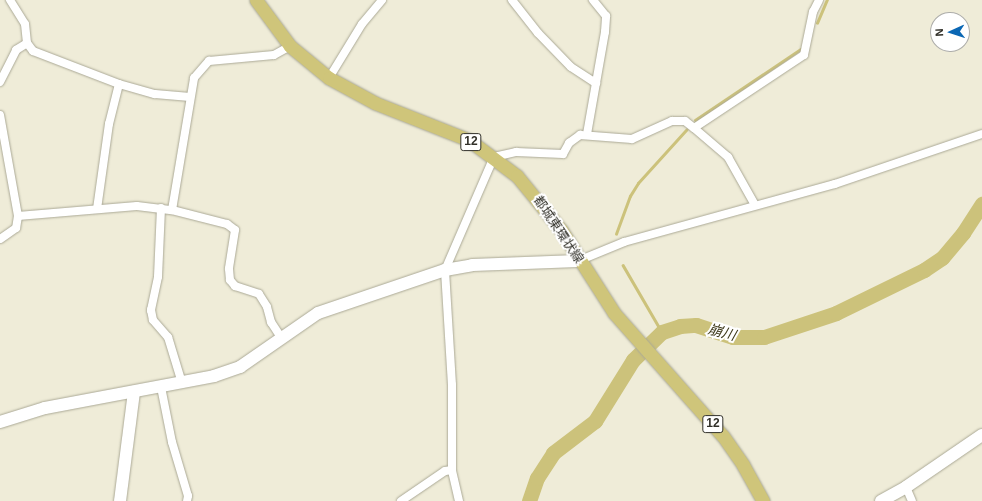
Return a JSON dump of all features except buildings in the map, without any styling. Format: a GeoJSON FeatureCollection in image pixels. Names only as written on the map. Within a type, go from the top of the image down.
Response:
{"type":"FeatureCollection","features":[{"type":"Feature","properties":{"kind":"main road","name":"都城東環状線"},"geometry":{"type":"LineString","coordinates":[[256,0],[290,46],[329,78],[375,103],[469,140],[517,176],[540,201],[578,261],[614,313],[723,436],[743,465],[763,501]]}},
{"type":"Feature","properties":{"kind":"street"},"geometry":{"type":"LineString","coordinates":[[10,0],[25,24],[27,43],[33,51],[119,84],[155,94],[190,97]]}},
{"type":"Feature","properties":{"kind":"street"},"geometry":{"type":"LineString","coordinates":[[329,78],[362,24],[382,0]]}},
{"type":"Feature","properties":{"kind":"street"},"geometry":{"type":"LineString","coordinates":[[512,0],[538,33],[571,67],[596,83]]}},
{"type":"Feature","properties":{"kind":"street"},"geometry":{"type":"LineString","coordinates":[[587,134],[606,32],[606,16],[593,0]]}},
{"type":"Feature","properties":{"kind":"street"},"geometry":{"type":"LineString","coordinates":[[694,128],[804,55],[813,12],[819,0]]}},
{"type":"Feature","properties":{"kind":"street"},"geometry":{"type":"LineString","coordinates":[[0,82],[16,50],[27,43]]}},
{"type":"Feature","properties":{"kind":"street"},"geometry":{"type":"LineString","coordinates":[[172,210],[194,78],[209,61],[274,55],[290,46]]}},
{"type":"Feature","properties":{"kind":"street"},"geometry":{"type":"LineString","coordinates":[[97,208],[109,124],[119,84]]}},
{"type":"Feature","properties":{"kind":"street"},"geometry":{"type":"LineString","coordinates":[[0,116],[18,216],[16,228],[0,240]]}},
{"type":"Feature","properties":{"kind":"street"},"geometry":{"type":"LineString","coordinates":[[459,501],[452,470],[452,385],[445,270],[494,158],[516,152],[563,154],[574,138],[587,134],[632,139],[672,121],[685,121],[728,157],[755,205]]}},
{"type":"Feature","properties":{"kind":"street"},"geometry":{"type":"LineString","coordinates":[[0,422],[45,408],[182,384],[240,367],[282,339],[306,320],[330,308],[445,270],[472,265],[578,261],[624,242],[872,173],[982,134]]}},
{"type":"Feature","properties":{"kind":"street"},"geometry":{"type":"LineString","coordinates":[[18,216],[97,208],[137,206],[172,210],[227,224],[235,230],[229,270],[230,280],[234,286],[259,294],[266,307],[271,322],[282,339]]}},
{"type":"Feature","properties":{"kind":"street"},"geometry":{"type":"LineString","coordinates":[[161,208],[158,277],[151,310],[153,320],[168,337],[182,384]]}},
{"type":"Feature","properties":{"kind":"street"},"geometry":{"type":"LineString","coordinates":[[161,387],[187,501]]}},
{"type":"Feature","properties":{"kind":"street"},"geometry":{"type":"LineString","coordinates":[[120,501],[134,392]]}},
{"type":"Feature","properties":{"kind":"street"},"geometry":{"type":"LineString","coordinates":[[881,501],[906,487],[982,435]]}},
{"type":"Feature","properties":{"kind":"street"},"geometry":{"type":"LineString","coordinates":[[401,501],[445,471],[452,470]]}},
{"type":"Feature","properties":{"kind":"street"},"geometry":{"type":"LineString","coordinates":[[906,487],[912,501]]}},
{"type":"Feature","properties":{"kind":"waterway"},"geometry":{"type":"LineString","coordinates":[[817,23],[827,0]]}},
{"type":"Feature","properties":{"kind":"waterway"},"geometry":{"type":"LineString","coordinates":[[695,120],[802,48]]}},
{"type":"Feature","properties":{"kind":"waterway"},"geometry":{"type":"LineString","coordinates":[[616,234],[630,196],[638,183],[686,130]]}},
{"type":"Feature","properties":{"kind":"waterway","name":"崩川"},"geometry":{"type":"LineString","coordinates":[[529,501],[537,478],[553,453],[595,421],[633,360],[662,332],[680,326],[696,325],[733,337],[764,337],[836,313],[924,270],[942,258],[963,233],[982,204]]}},
{"type":"Feature","properties":{"kind":"waterway"},"geometry":{"type":"LineString","coordinates":[[623,265],[662,332]]}}]}
